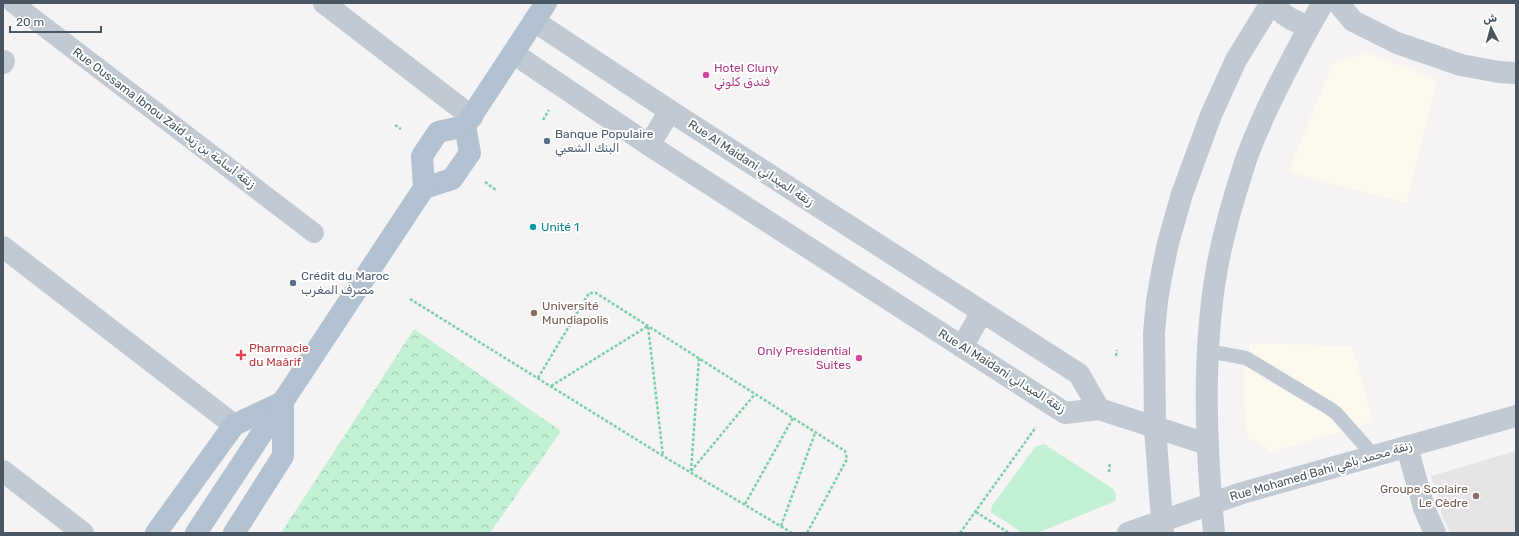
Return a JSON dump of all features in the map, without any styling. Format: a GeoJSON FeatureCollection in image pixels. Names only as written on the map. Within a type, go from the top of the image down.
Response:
{"type":"FeatureCollection","features":[{"type":"Feature","properties":{"kind":"main road"},"geometry":{"type":"LineString","coordinates":[[424,188],[452,179],[470,153],[469,122],[546,3]]}},
{"type":"Feature","properties":{"kind":"main road"},"geometry":{"type":"LineString","coordinates":[[196,533],[424,188],[422,156],[438,132],[469,122]]}},
{"type":"Feature","properties":{"kind":"main road"},"geometry":{"type":"LineString","coordinates":[[156,533],[234,425],[284,402]]}},
{"type":"Feature","properties":{"kind":"main road"},"geometry":{"type":"LineString","coordinates":[[234,533],[283,456],[284,402]]}},
{"type":"Feature","properties":{"kind":"street","name":"Rue Oussama Ibnou Zaid زنقة أسامة بن زيد"},"geometry":{"type":"LineString","coordinates":[[13,3],[314,233]]}},
{"type":"Feature","properties":{"kind":"street"},"geometry":{"type":"LineString","coordinates":[[324,3],[469,122]]}},
{"type":"Feature","properties":{"kind":"street"},"geometry":{"type":"LineString","coordinates":[[1162,527],[1155,428],[1154,334],[1156,301],[1168,243],[1182,194],[1198,149],[1236,60],[1272,3],[1278,11],[1288,18],[1309,26]]}},
{"type":"Feature","properties":{"kind":"street"},"geometry":{"type":"LineString","coordinates":[[1214,533],[1207,444],[1208,351],[1216,275],[1222,243],[1243,168],[1259,127],[1309,26],[1323,3]]}},
{"type":"Feature","properties":{"kind":"street"},"geometry":{"type":"LineString","coordinates":[[1338,3],[1352,21],[1396,43],[1461,65],[1499,72],[1516,73]]}},
{"type":"Feature","properties":{"kind":"street","name":"Rue Al Maidani زنقة الميداني"},"geometry":{"type":"LineString","coordinates":[[513,53],[649,145],[1065,414],[1099,409],[1079,374],[670,111],[534,21]]}},
{"type":"Feature","properties":{"kind":"street"},"geometry":{"type":"LineString","coordinates":[[649,145],[670,111]]}},
{"type":"Feature","properties":{"kind":"street"},"geometry":{"type":"LineString","coordinates":[[3,247],[234,425]]}},
{"type":"Feature","properties":{"kind":"street"},"geometry":{"type":"LineString","coordinates":[[962,347],[982,312]]}},
{"type":"Feature","properties":{"kind":"street"},"geometry":{"type":"LineString","coordinates":[[1099,409],[1207,444]]}},
{"type":"Feature","properties":{"kind":"street","name":"Rue Mohamed Bahi زنقة محمد باهي"},"geometry":{"type":"LineString","coordinates":[[1128,533],[1162,527],[1211,503],[1516,416]]}},
{"type":"Feature","properties":{"kind":"street"},"geometry":{"type":"LineString","coordinates":[[1408,447],[1424,508],[1435,533]]}},
{"type":"Feature","properties":{"kind":"street"},"geometry":{"type":"LineString","coordinates":[[3,471],[83,533]]}},
{"type":"Feature","properties":{"kind":"lane"},"geometry":{"type":"LineString","coordinates":[[1208,351],[1246,358],[1329,408],[1336,413],[1374,456]]}},
{"type":"Feature","properties":{"kind":"path"},"geometry":{"type":"LineString","coordinates":[[543,120],[552,105]]}},
{"type":"Feature","properties":{"kind":"path"},"geometry":{"type":"LineString","coordinates":[[395,125],[401,129]]}},
{"type":"Feature","properties":{"kind":"path"},"geometry":{"type":"LineString","coordinates":[[485,182],[496,190]]}},
{"type":"Feature","properties":{"kind":"path"},"geometry":{"type":"LineString","coordinates":[[538,378],[589,293],[596,293],[844,451],[847,459],[807,533]]}},
{"type":"Feature","properties":{"kind":"path"},"geometry":{"type":"LineString","coordinates":[[410,299],[663,456],[792,533]]}},
{"type":"Feature","properties":{"kind":"path"},"geometry":{"type":"LineString","coordinates":[[551,386],[648,326]]}},
{"type":"Feature","properties":{"kind":"path"},"geometry":{"type":"LineString","coordinates":[[648,326],[663,456]]}},
{"type":"Feature","properties":{"kind":"path"},"geometry":{"type":"LineString","coordinates":[[1116,356],[1117,350]]}},
{"type":"Feature","properties":{"kind":"path"},"geometry":{"type":"LineString","coordinates":[[690,471],[699,358]]}},
{"type":"Feature","properties":{"kind":"path"},"geometry":{"type":"LineString","coordinates":[[690,471],[755,394]]}},
{"type":"Feature","properties":{"kind":"path"},"geometry":{"type":"LineString","coordinates":[[745,504],[793,418]]}},
{"type":"Feature","properties":{"kind":"path"},"geometry":{"type":"LineString","coordinates":[[960,533],[1037,427]]}},
{"type":"Feature","properties":{"kind":"path"},"geometry":{"type":"LineString","coordinates":[[781,526],[815,433]]}},
{"type":"Feature","properties":{"kind":"path"},"geometry":{"type":"LineString","coordinates":[[1109,472],[1110,462]]}},
{"type":"Feature","properties":{"kind":"path"},"geometry":{"type":"LineString","coordinates":[[976,512],[1009,533]]}},
{"type":"Feature","properties":{"kind":"shaded area"},"geometry":{"type":"Polygon","coordinates":[[[1366,52],[1437,80],[1407,203],[1288,172],[1332,65],[1366,52]]]}},
{"type":"Feature","properties":{"kind":"shaded area"},"geometry":{"type":"Polygon","coordinates":[[[1250,343],[1352,346],[1373,422],[1272,452],[1247,437],[1243,380],[1250,343]]]}},
{"type":"Feature","properties":{"kind":"shaded area","name":"Groupe Scolaire Le Cèdre"},"geometry":{"type":"Polygon","coordinates":[[[1516,451],[1516,533],[1450,533],[1442,515],[1431,476],[1516,451]]]}},
{"type":"Feature","properties":{"kind":"green space"},"geometry":{"type":"Polygon","coordinates":[[[414,329],[561,431],[490,533],[281,533],[414,329]]]}},
{"type":"Feature","properties":{"kind":"green space"},"geometry":{"type":"Polygon","coordinates":[[[1044,444],[1112,488],[1116,494],[1116,499],[1111,503],[1037,533],[1023,533],[992,513],[992,506],[1035,447],[1044,444]]]}},
{"type":"Feature","properties":{"kind":"place","name":"Hotel Cluny فندق كلوني"},"geometry":{"type":"Point","coordinates":[706,75]}},
{"type":"Feature","properties":{"kind":"place","name":"Banque Populaire البنك الشعبي"},"geometry":{"type":"Point","coordinates":[547,141]}},
{"type":"Feature","properties":{"kind":"place","name":"Unité 1"},"geometry":{"type":"Point","coordinates":[533,227]}},
{"type":"Feature","properties":{"kind":"place","name":"Crédit du Maroc مصرف المغرب"},"geometry":{"type":"Point","coordinates":[293,283]}},
{"type":"Feature","properties":{"kind":"place","name":"Université Mundiapolis"},"geometry":{"type":"Point","coordinates":[534,313]}},
{"type":"Feature","properties":{"kind":"place","name":"Pharmacie du Maârif"},"geometry":{"type":"Point","coordinates":[241,355]}},
{"type":"Feature","properties":{"kind":"place","name":"Only Presidential Suites"},"geometry":{"type":"Point","coordinates":[859,358]}},
{"type":"Feature","properties":{"kind":"place","name":"Groupe Scolaire Le Cèdre"},"geometry":{"type":"Point","coordinates":[1476,496]}}]}
